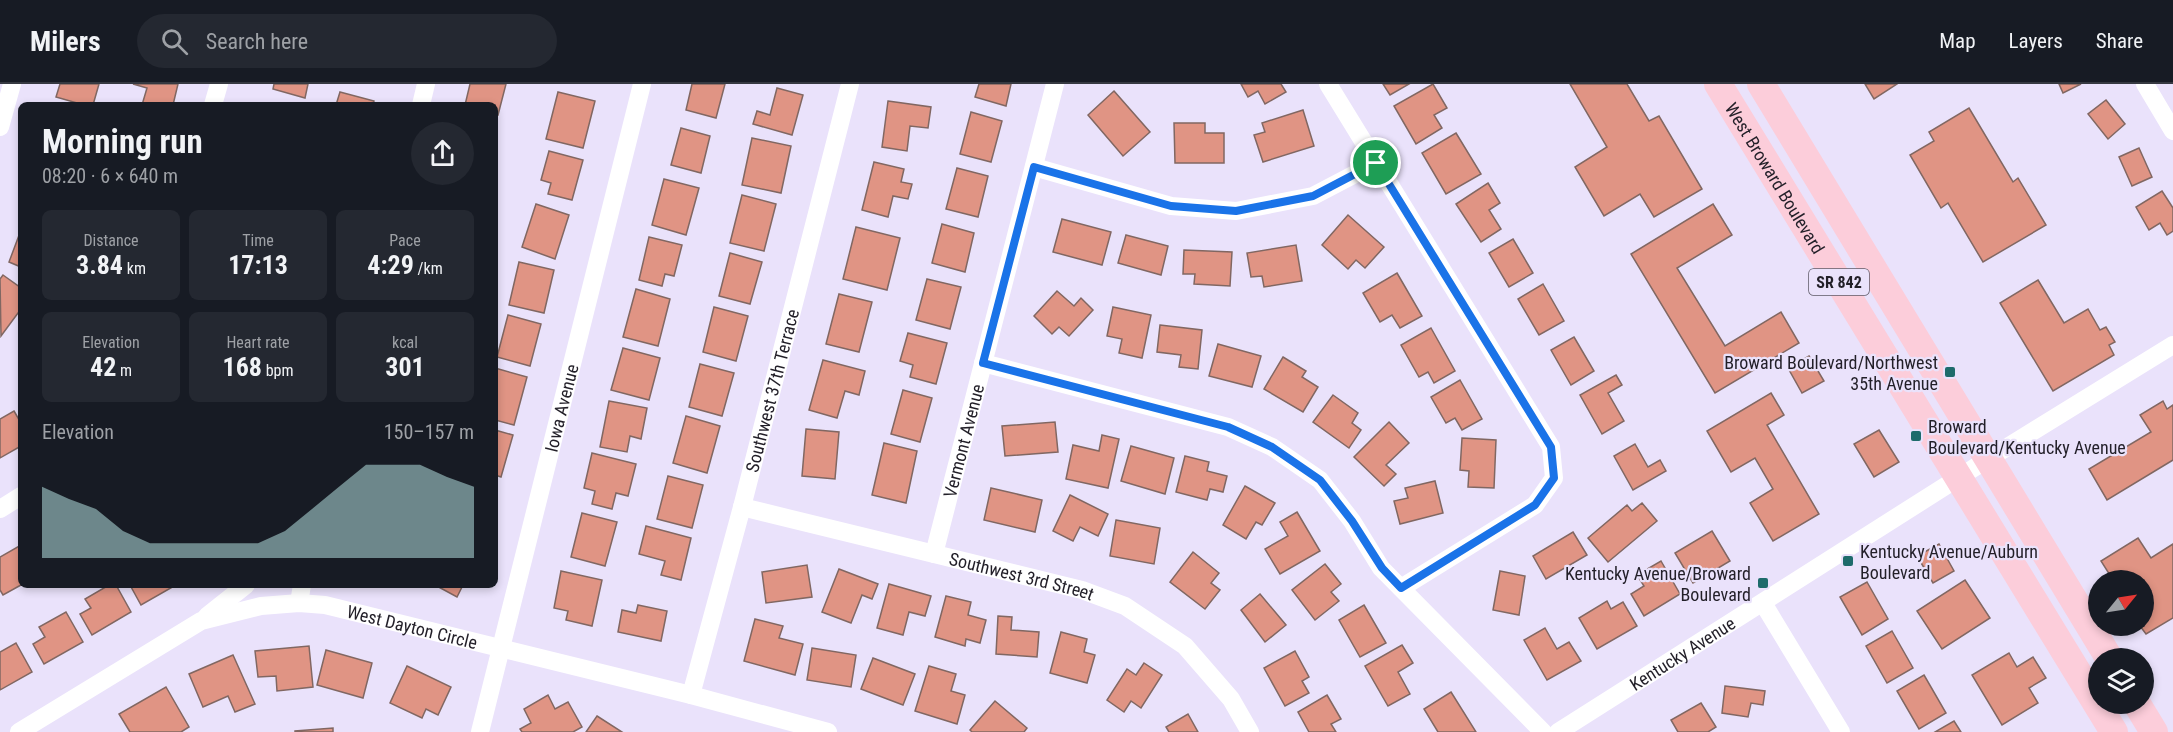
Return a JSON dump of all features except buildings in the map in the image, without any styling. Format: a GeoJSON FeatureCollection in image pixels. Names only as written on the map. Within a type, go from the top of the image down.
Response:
{"type":"FeatureCollection","features":[{"type":"Feature","properties":{"kind":"main road","name":"West Broward Boulevard"},"geometry":{"type":"LineString","coordinates":[[1718,84],[2114,732]]}},
{"type":"Feature","properties":{"kind":"main road","name":"West Broward Boulevard"},"geometry":{"type":"LineString","coordinates":[[1761,84],[2103,648]]}},
{"type":"Feature","properties":{"kind":"main road"},"geometry":{"type":"LineString","coordinates":[[2143,714],[2154,732]]}},
{"type":"Feature","properties":{"kind":"street"},"geometry":{"type":"LineString","coordinates":[[0,128],[12,84]]}},
{"type":"Feature","properties":{"kind":"street"},"geometry":{"type":"LineString","coordinates":[[214,102],[219,84]]}},
{"type":"Feature","properties":{"kind":"street"},"geometry":{"type":"LineString","coordinates":[[422,102],[426,84]]}},
{"type":"Feature","properties":{"kind":"street","name":"Iowa Avenue"},"geometry":{"type":"LineString","coordinates":[[480,732],[642,84]]}},
{"type":"Feature","properties":{"kind":"street","name":"Southwest 37th Terrace"},"geometry":{"type":"LineString","coordinates":[[691,695],[742,507],[850,84]]}},
{"type":"Feature","properties":{"kind":"street","name":"Vermont Avenue"},"geometry":{"type":"LineString","coordinates":[[934,554],[1055,84]]}},
{"type":"Feature","properties":{"kind":"street"},"geometry":{"type":"LineString","coordinates":[[1328,84],[1551,447],[1554,478],[1535,505],[1401,588]]}},
{"type":"Feature","properties":{"kind":"street"},"geometry":{"type":"LineString","coordinates":[[2145,84],[2173,131]]}},
{"type":"Feature","properties":{"kind":"street"},"geometry":{"type":"LineString","coordinates":[[1034,167],[1171,206],[1236,211],[1313,196],[1376,163]]}},
{"type":"Feature","properties":{"kind":"street","name":"Kentucky Avenue"},"geometry":{"type":"LineString","coordinates":[[1558,732],[1988,459],[2173,345]]}},
{"type":"Feature","properties":{"kind":"street"},"geometry":{"type":"LineString","coordinates":[[983,363],[1228,427],[1272,447],[1320,480],[1352,521],[1382,568],[1543,732]]}},
{"type":"Feature","properties":{"kind":"street"},"geometry":{"type":"LineString","coordinates":[[0,509],[18,498]]}},
{"type":"Feature","properties":{"kind":"street","name":"Southwest 3rd Street"},"geometry":{"type":"LineString","coordinates":[[742,507],[1082,590],[1125,606],[1185,646],[1231,699],[1250,732]]}},
{"type":"Feature","properties":{"kind":"street"},"geometry":{"type":"LineString","coordinates":[[201,621],[242,588]]}},
{"type":"Feature","properties":{"kind":"street"},"geometry":{"type":"LineString","coordinates":[[299,603],[302,588]]}},
{"type":"Feature","properties":{"kind":"street","name":"West Dayton Circle"},"geometry":{"type":"LineString","coordinates":[[19,732],[201,621],[261,606],[299,603],[325,605],[691,695],[828,732]]}},
{"type":"Feature","properties":{"kind":"street"},"geometry":{"type":"LineString","coordinates":[[1763,603],[1841,732]]}},
{"type":"Feature","properties":{"kind":"place","name":"Broward Boulevard/Northwest 35th Avenue"},"geometry":{"type":"Point","coordinates":[1950,372]}},
{"type":"Feature","properties":{"kind":"place","name":"Broward Boulevard/Kentucky Avenue"},"geometry":{"type":"Point","coordinates":[1916,436]}},
{"type":"Feature","properties":{"kind":"place","name":"Kentucky Avenue/Auburn Boulevard"},"geometry":{"type":"Point","coordinates":[1848,561]}},
{"type":"Feature","properties":{"kind":"place","name":"Kentucky Avenue/Broward Boulevard"},"geometry":{"type":"Point","coordinates":[1763,583]}},
{"type":"Feature","properties":{"kind":"route"},"geometry":{"type":"LineString","coordinates":[[1376,163],[1551,447],[1554,478],[1535,505],[1401,588],[1382,568],[1352,521],[1320,480],[1272,447],[1228,427],[983,363],[1034,167],[1171,206],[1236,211],[1313,196],[1376,163]]}}]}
